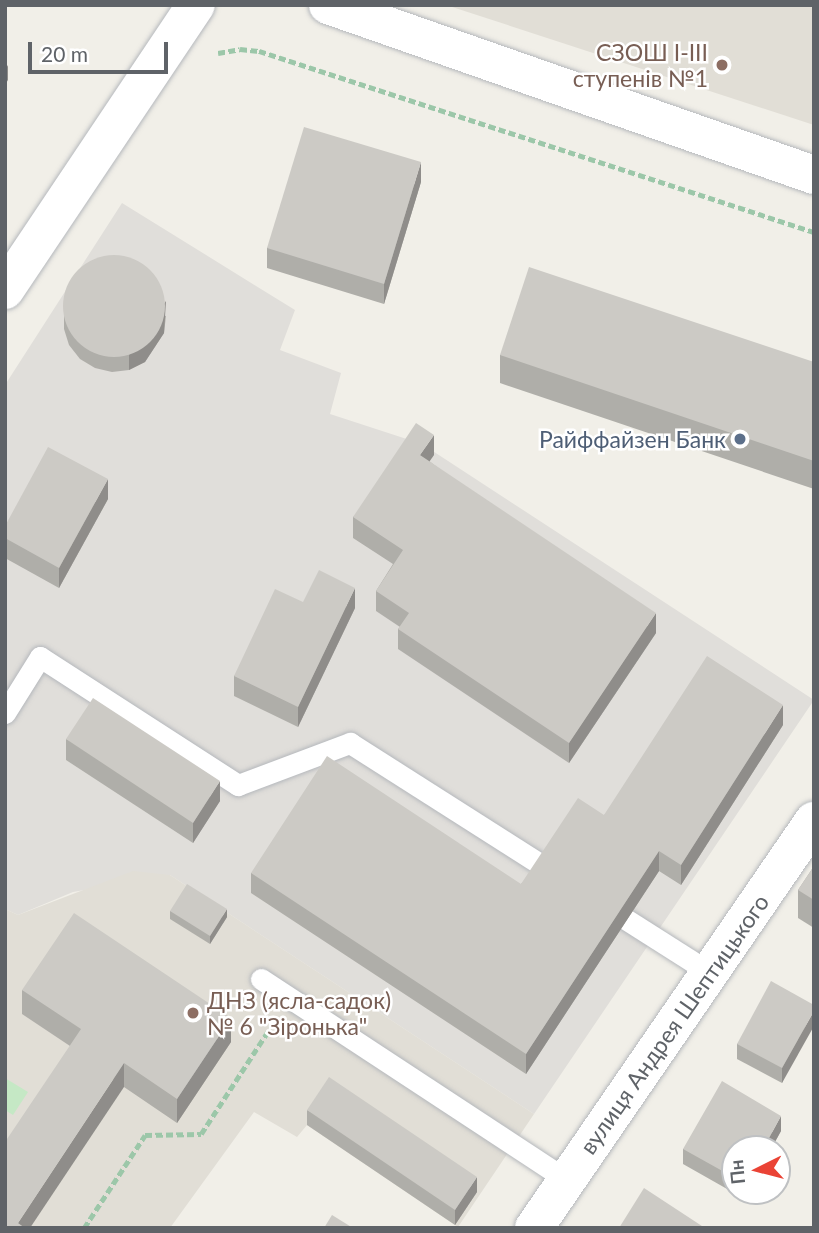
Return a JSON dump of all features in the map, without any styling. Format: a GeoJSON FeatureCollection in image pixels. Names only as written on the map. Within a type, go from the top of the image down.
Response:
{"type":"FeatureCollection","features":[{"type":"Feature","properties":{"kind":"street"},"geometry":{"type":"LineString","coordinates":[[5,290],[196,5]]}},
{"type":"Feature","properties":{"kind":"street"},"geometry":{"type":"LineString","coordinates":[[328,5],[814,175]]}},
{"type":"Feature","properties":{"kind":"street","name":"вулиця Андрея Шептицького"},"geometry":{"type":"LineString","coordinates":[[534,1228],[814,821]]}},
{"type":"Feature","properties":{"kind":"lane"},"geometry":{"type":"LineString","coordinates":[[5,713],[40,657],[238,785],[350,743],[709,972]]}},
{"type":"Feature","properties":{"kind":"lane"},"geometry":{"type":"LineString","coordinates":[[261,979],[567,1180]]}},
{"type":"Feature","properties":{"kind":"path"},"geometry":{"type":"LineString","coordinates":[[216,54],[240,49],[259,51],[814,232]]}},
{"type":"Feature","properties":{"kind":"path"},"geometry":{"type":"LineString","coordinates":[[84,1228],[145,1136],[201,1134],[289,998]]}},
{"type":"Feature","properties":{"kind":"shaded area","name":"СЗОШ І-ІІІ ступенів №1"},"geometry":{"type":"Polygon","coordinates":[[[446,5],[814,5],[814,125],[446,5]]]}},
{"type":"Feature","properties":{"kind":"shaded area"},"geometry":{"type":"Polygon","coordinates":[[[122,203],[295,310],[280,350],[341,373],[330,414],[422,444],[814,700],[534,1114],[170,875],[73,892],[18,915],[5,909],[5,385],[122,203]]]}},
{"type":"Feature","properties":{"kind":"shaded area","name":"ДНЗ (ясла-садок) № 6 \"Зіронька\""},"geometry":{"type":"Polygon","coordinates":[[[133,871],[170,875],[534,1114],[458,1227],[307,1125],[297,1137],[254,1112],[170,1228],[5,1228],[5,909],[18,915],[133,871]]]}},
{"type":"Feature","properties":{"kind":"green space"},"geometry":{"type":"Polygon","coordinates":[[[5,1078],[28,1092],[13,1115],[5,1110],[5,1078]]]}},
{"type":"Feature","properties":{"kind":"building"},"geometry":{"type":"Polygon","coordinates":[[[304,127],[421,162],[384,284],[267,248],[304,127]]]}},
{"type":"Feature","properties":{"kind":"building"},"geometry":{"type":"Polygon","coordinates":[[[114,255],[133,259],[150,270],[161,287],[165,306],[161,325],[150,342],[133,353],[114,357],[95,353],[78,342],[67,325],[63,306],[67,287],[78,270],[95,259],[114,255]]]}},
{"type":"Feature","properties":{"kind":"building","name":"Райффайзен Банк"},"geometry":{"type":"Polygon","coordinates":[[[529,267],[814,362],[814,461],[500,355],[529,267]]]}},
{"type":"Feature","properties":{"kind":"building"},"geometry":{"type":"Polygon","coordinates":[[[416,423],[434,435],[420,455],[656,613],[569,743],[398,629],[409,613],[376,591],[403,550],[353,517],[416,423]]]}},
{"type":"Feature","properties":{"kind":"building"},"geometry":{"type":"Polygon","coordinates":[[[48,447],[108,479],[59,568],[5,538],[5,526],[48,447]]]}},
{"type":"Feature","properties":{"kind":"building"},"geometry":{"type":"Polygon","coordinates":[[[319,570],[355,588],[298,707],[234,676],[275,589],[303,602],[319,570]]]}},
{"type":"Feature","properties":{"kind":"building"},"geometry":{"type":"Polygon","coordinates":[[[707,656],[783,705],[681,865],[659,851],[526,1054],[251,873],[327,756],[521,884],[578,798],[604,815],[707,656]]]}},
{"type":"Feature","properties":{"kind":"building"},"geometry":{"type":"Polygon","coordinates":[[[93,698],[220,781],[193,823],[66,739],[93,698]]]}},
{"type":"Feature","properties":{"kind":"building"},"geometry":{"type":"Polygon","coordinates":[[[814,866],[814,900],[798,890],[814,866]]]}},
{"type":"Feature","properties":{"kind":"building"},"geometry":{"type":"Polygon","coordinates":[[[187,884],[227,909],[210,936],[170,911],[187,884]]]}},
{"type":"Feature","properties":{"kind":"building"},"geometry":{"type":"Polygon","coordinates":[[[74,913],[231,1018],[177,1099],[124,1063],[18,1223],[25,1228],[5,1228],[5,1142],[81,1029],[22,990],[74,913]]]}},
{"type":"Feature","properties":{"kind":"building"},"geometry":{"type":"Polygon","coordinates":[[[771,981],[814,1005],[814,1011],[782,1068],[737,1044],[771,981]]]}},
{"type":"Feature","properties":{"kind":"building"},"geometry":{"type":"Polygon","coordinates":[[[329,1077],[477,1177],[455,1210],[307,1110],[329,1077]]]}},
{"type":"Feature","properties":{"kind":"building"},"geometry":{"type":"Polygon","coordinates":[[[722,1081],[781,1116],[771,1135],[721,1135],[721,1170],[683,1149],[722,1081]]]}},
{"type":"Feature","properties":{"kind":"building"},"geometry":{"type":"Polygon","coordinates":[[[644,1188],[705,1228],[619,1228],[644,1188]]]}},
{"type":"Feature","properties":{"kind":"building"},"geometry":{"type":"Polygon","coordinates":[[[332,1215],[353,1228],[324,1228],[332,1215]]]}},
{"type":"Feature","properties":{"kind":"place","name":"СЗОШ І-ІІІ ступенів №1"},"geometry":{"type":"Point","coordinates":[722,65]}},
{"type":"Feature","properties":{"kind":"place","name":"Райффайзен Банк"},"geometry":{"type":"Point","coordinates":[740,439]}},
{"type":"Feature","properties":{"kind":"place","name":"ДНЗ (ясла-садок) № 6 \"Зіронька\""},"geometry":{"type":"Point","coordinates":[193,1013]}}]}
